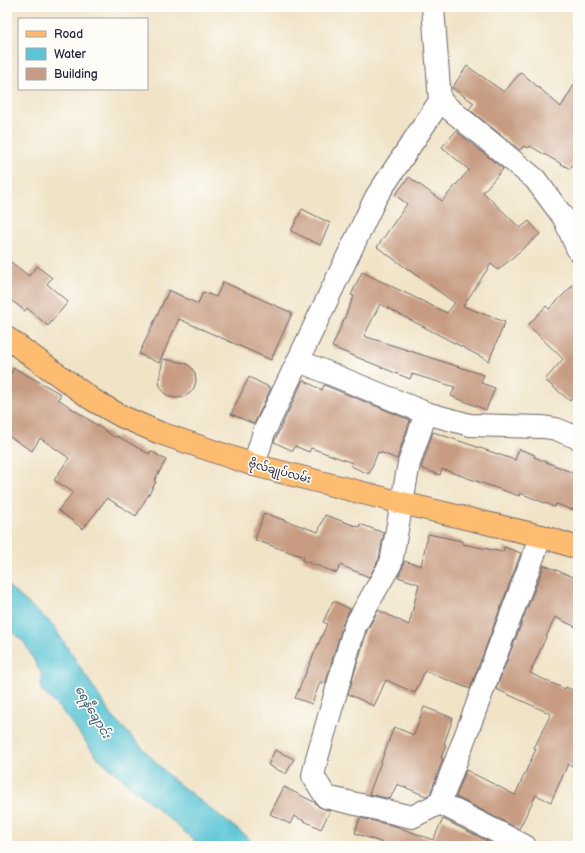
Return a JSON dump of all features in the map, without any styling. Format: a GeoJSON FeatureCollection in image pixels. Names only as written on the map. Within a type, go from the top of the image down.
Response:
{"type":"FeatureCollection","features":[{"type":"Feature","properties":{"kind":"main road","name":"ဗိုလ်‌ချုပ်‌လမ်း"},"geometry":{"type":"LineString","coordinates":[[7,338],[93,400],[123,416],[166,435],[254,465],[402,503],[541,536],[578,548]]}},
{"type":"Feature","properties":{"kind":"street"},"geometry":{"type":"LineString","coordinates":[[254,465],[264,432],[376,197],[440,101],[433,7]]}},
{"type":"Feature","properties":{"kind":"street"},"geometry":{"type":"LineString","coordinates":[[440,101],[535,179],[564,218],[578,250]]}},
{"type":"Feature","properties":{"kind":"street"},"geometry":{"type":"LineString","coordinates":[[299,361],[426,413],[470,425],[542,427],[556,429],[578,438]]}},
{"type":"Feature","properties":{"kind":"street"},"geometry":{"type":"LineString","coordinates":[[426,413],[409,463],[392,563],[355,626],[313,776],[326,797],[412,817],[440,804],[541,536]]}},
{"type":"Feature","properties":{"kind":"street"},"geometry":{"type":"LineString","coordinates":[[440,804],[525,846]]}},
{"type":"Feature","properties":{"kind":"water","name":"ရေနီချောင်း"},"geometry":{"type":"Polygon","coordinates":[[[7,585],[52,624],[112,716],[171,778],[242,833],[256,846],[201,846],[97,757],[63,712],[41,690],[42,675],[24,642],[7,628],[7,585]]]}},
{"type":"Feature","properties":{"kind":"building"},"geometry":{"type":"Polygon","coordinates":[[[467,66],[504,92],[521,72],[561,107],[578,78],[578,154],[570,169],[530,146],[529,148],[524,146],[520,150],[469,109],[474,103],[452,88],[467,66]]]}},
{"type":"Feature","properties":{"kind":"building"},"geometry":{"type":"Polygon","coordinates":[[[456,131],[503,169],[483,192],[520,228],[529,221],[540,234],[498,270],[491,264],[463,306],[505,322],[489,361],[380,304],[364,336],[484,375],[481,383],[495,388],[486,410],[451,396],[455,387],[412,374],[410,379],[332,347],[354,296],[351,295],[362,272],[447,313],[455,303],[377,247],[407,204],[395,195],[409,177],[442,201],[469,170],[442,147],[456,131]]]}},
{"type":"Feature","properties":{"kind":"building"},"geometry":{"type":"Polygon","coordinates":[[[302,209],[330,223],[320,245],[291,231],[302,209]]]}},
{"type":"Feature","properties":{"kind":"building"},"geometry":{"type":"Polygon","coordinates":[[[7,259],[29,276],[37,266],[52,278],[47,284],[68,302],[48,326],[27,308],[25,311],[7,297],[7,259]]]}},
{"type":"Feature","properties":{"kind":"building"},"geometry":{"type":"Polygon","coordinates":[[[578,280],[578,392],[570,401],[545,380],[563,359],[528,325],[546,306],[549,309],[578,280]]]}},
{"type":"Feature","properties":{"kind":"building"},"geometry":{"type":"Polygon","coordinates":[[[223,282],[292,313],[271,360],[179,319],[159,363],[139,354],[169,290],[198,304],[203,292],[216,297],[223,282]]]}},
{"type":"Feature","properties":{"kind":"building"},"geometry":{"type":"Polygon","coordinates":[[[163,359],[185,363],[191,367],[195,373],[196,381],[194,388],[184,397],[170,397],[164,393],[160,386],[159,380],[163,359]]]}},
{"type":"Feature","properties":{"kind":"building"},"geometry":{"type":"Polygon","coordinates":[[[14,368],[61,394],[58,399],[116,438],[117,436],[149,454],[151,451],[166,460],[154,481],[156,482],[136,516],[107,498],[83,529],[58,510],[73,492],[54,480],[69,458],[40,438],[32,451],[7,435],[7,380],[14,368]]]}},
{"type":"Feature","properties":{"kind":"building"},"geometry":{"type":"Polygon","coordinates":[[[249,377],[271,388],[254,424],[231,414],[249,377]]]}},
{"type":"Feature","properties":{"kind":"building"},"geometry":{"type":"Polygon","coordinates":[[[303,380],[322,390],[324,385],[410,420],[397,459],[378,452],[369,474],[351,466],[353,463],[311,448],[309,452],[295,446],[293,451],[274,442],[303,380]]]}},
{"type":"Feature","properties":{"kind":"building"},"geometry":{"type":"Polygon","coordinates":[[[433,432],[515,460],[519,449],[535,455],[534,457],[578,475],[578,496],[573,510],[556,504],[555,507],[520,493],[519,496],[442,469],[440,475],[421,468],[433,432]]]}},
{"type":"Feature","properties":{"kind":"building"},"geometry":{"type":"Polygon","coordinates":[[[264,513],[318,532],[325,515],[359,527],[360,524],[384,533],[379,559],[369,577],[340,565],[337,573],[302,560],[304,557],[255,540],[264,513]]]}},
{"type":"Feature","properties":{"kind":"building"},"geometry":{"type":"Polygon","coordinates":[[[428,534],[462,541],[462,544],[503,552],[504,547],[521,553],[470,689],[425,671],[415,693],[386,680],[374,706],[348,694],[367,631],[378,610],[409,625],[419,584],[398,577],[404,561],[421,566],[428,534]]]}},
{"type":"Feature","properties":{"kind":"building"},"geometry":{"type":"Polygon","coordinates":[[[544,565],[578,579],[578,628],[555,617],[530,673],[565,689],[566,687],[578,693],[578,752],[571,766],[568,764],[551,802],[536,795],[519,829],[456,797],[466,770],[515,795],[536,749],[534,748],[551,714],[496,689],[544,565]]]}},
{"type":"Feature","properties":{"kind":"building"},"geometry":{"type":"Polygon","coordinates":[[[333,601],[350,609],[343,623],[325,684],[320,682],[312,704],[295,698],[327,624],[323,622],[333,601]]]}},
{"type":"Feature","properties":{"kind":"building"},"geometry":{"type":"Polygon","coordinates":[[[424,707],[453,718],[444,744],[446,745],[441,758],[443,759],[430,794],[426,796],[397,784],[390,799],[369,794],[394,727],[414,735],[424,707]]]}},
{"type":"Feature","properties":{"kind":"building"},"geometry":{"type":"Polygon","coordinates":[[[275,750],[294,759],[286,774],[268,765],[275,750]]]}},
{"type":"Feature","properties":{"kind":"building"},"geometry":{"type":"Polygon","coordinates":[[[284,787],[314,802],[319,807],[330,811],[321,829],[294,816],[290,824],[270,814],[284,787]]]}},
{"type":"Feature","properties":{"kind":"building"},"geometry":{"type":"Polygon","coordinates":[[[360,818],[395,826],[433,840],[443,819],[497,846],[391,846],[355,833],[360,818]]]}}]}
